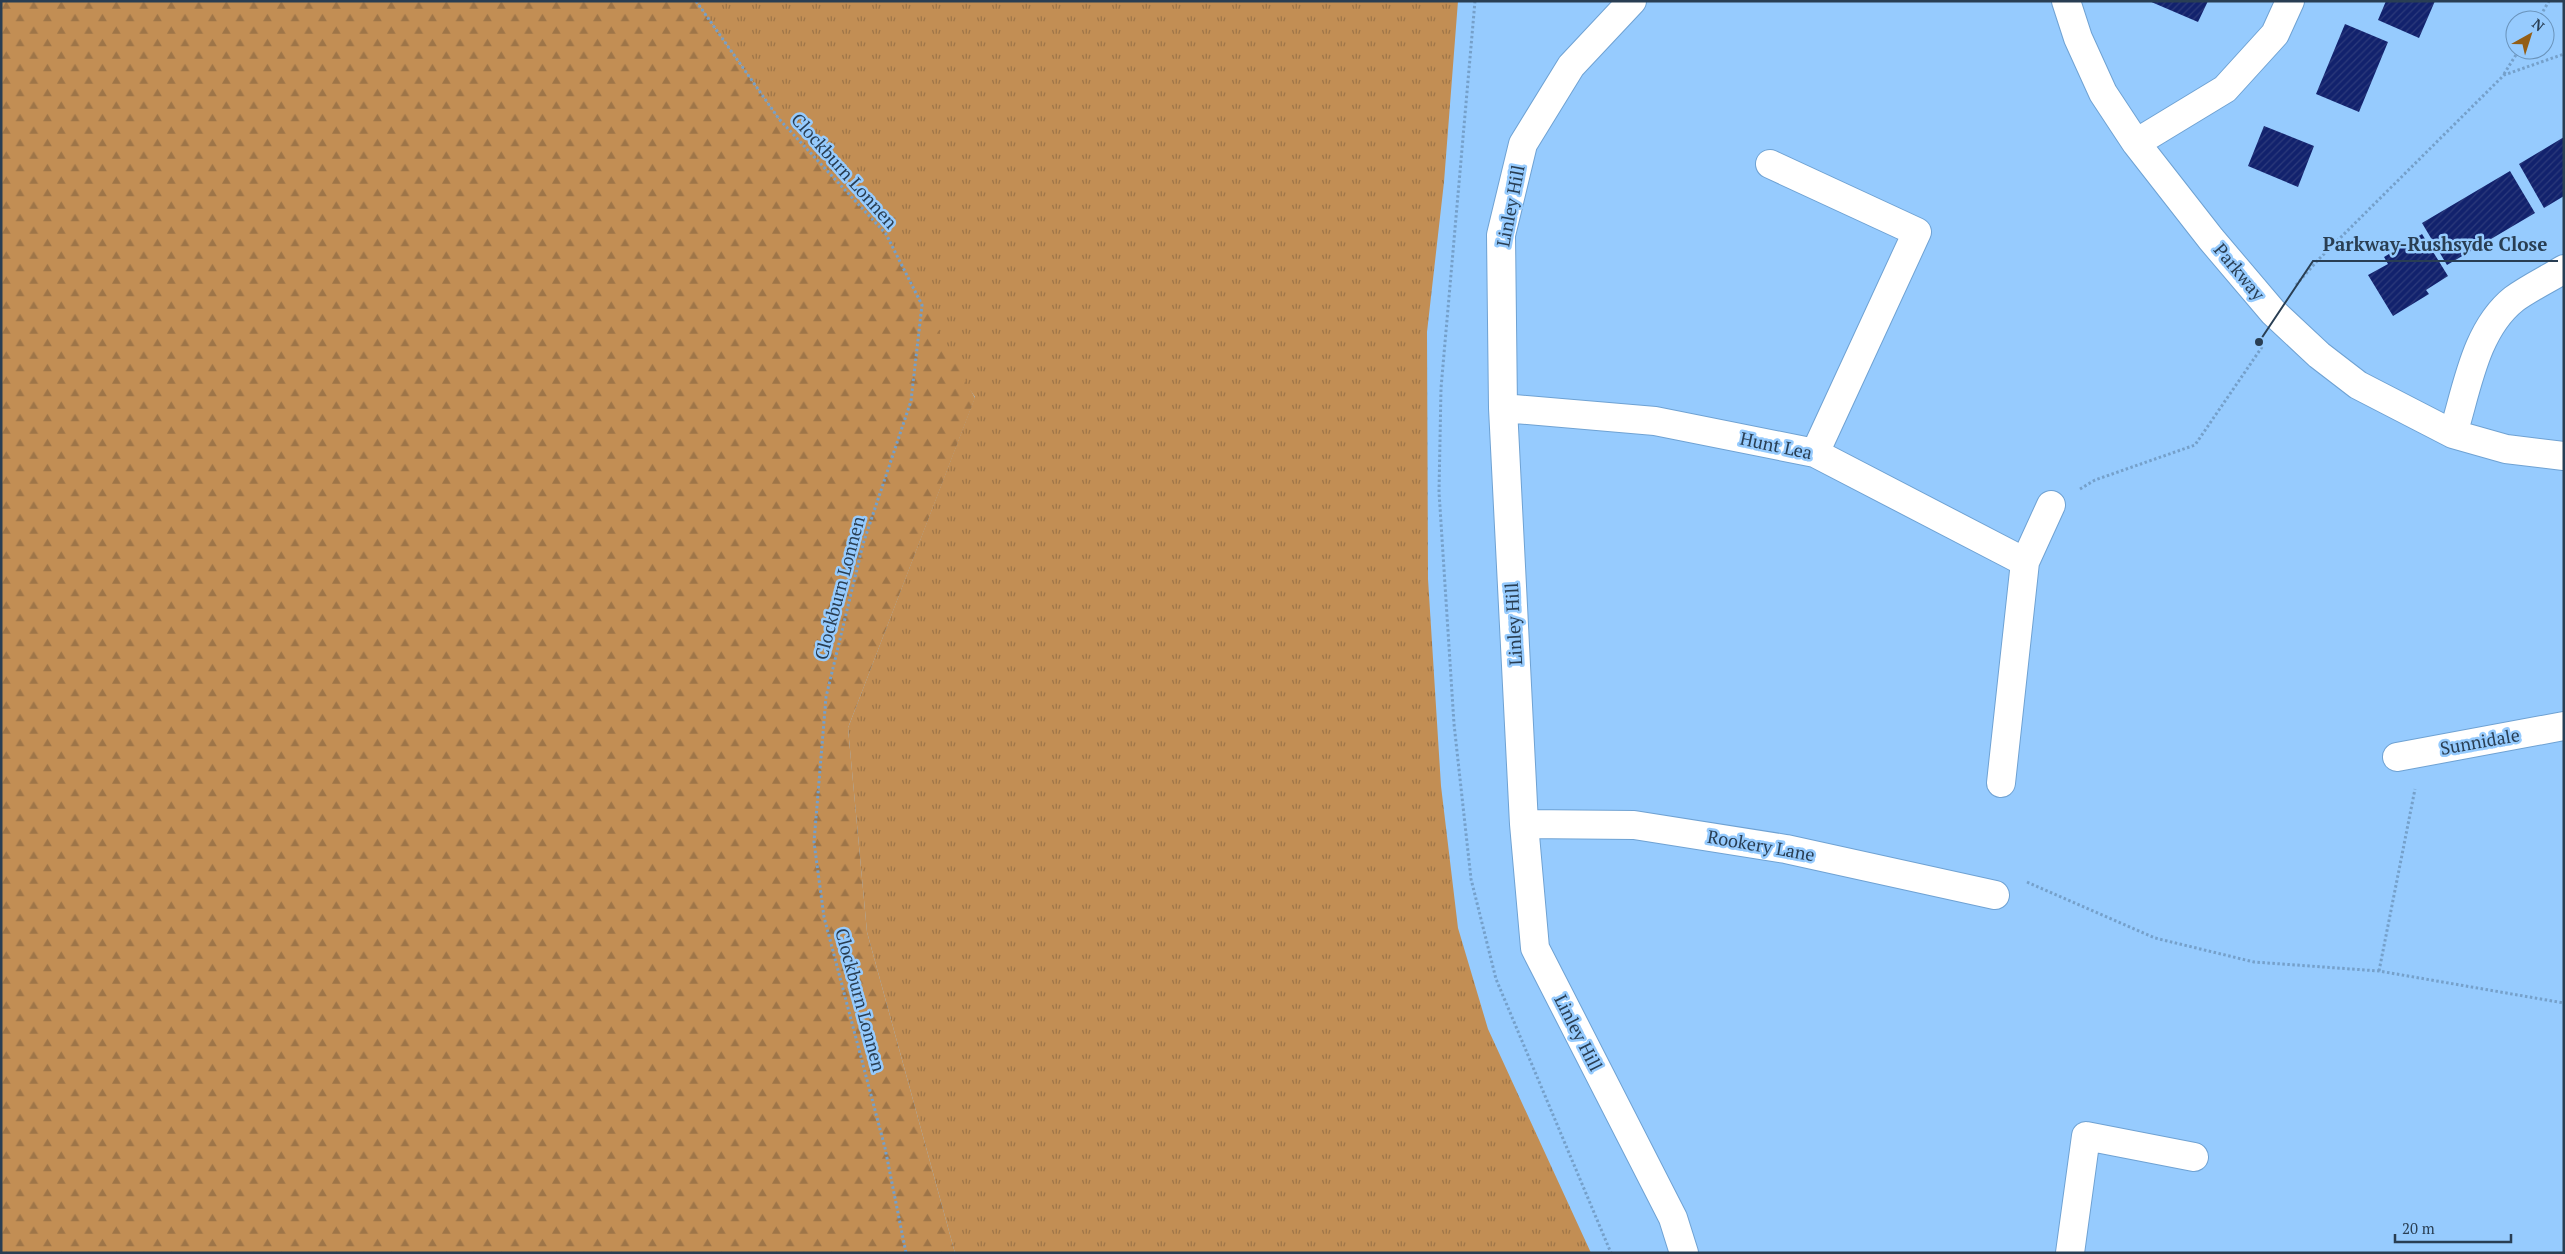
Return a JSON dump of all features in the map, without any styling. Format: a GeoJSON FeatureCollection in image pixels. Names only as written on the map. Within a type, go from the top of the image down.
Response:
{"type":"FeatureCollection","features":[{"type":"Feature","properties":{"kind":"street","name":"Linley Hill"},"geometry":{"type":"LineString","coordinates":[[1632,1],[1571,66],[1523,144],[1501,235],[1503,408],[1524,824],[1535,948],[1673,1218],[1684,1253]]}},
{"type":"Feature","properties":{"kind":"street","name":"Parkway"},"geometry":{"type":"LineString","coordinates":[[2066,1],[2078,38],[2103,93],[2136,143],[2211,239],[2277,316],[2319,355],[2358,385],[2453,434],[2506,449],[2564,456]]}},
{"type":"Feature","properties":{"kind":"street"},"geometry":{"type":"LineString","coordinates":[[2136,143],[2225,89],[2274,34],[2290,1]]}},
{"type":"Feature","properties":{"kind":"street"},"geometry":{"type":"LineString","coordinates":[[1770,164],[1917,232],[1815,453]]}},
{"type":"Feature","properties":{"kind":"street"},"geometry":{"type":"LineString","coordinates":[[2453,434],[2481,346],[2491,324],[2514,300],[2564,270]]}},
{"type":"Feature","properties":{"kind":"street","name":"Hunt Lea"},"geometry":{"type":"LineString","coordinates":[[1503,408],[1655,421],[1815,453],[2026,562]]}},
{"type":"Feature","properties":{"kind":"street"},"geometry":{"type":"LineString","coordinates":[[2001,783],[2026,562],[2051,505]]}},
{"type":"Feature","properties":{"kind":"street","name":"Sunnidale"},"geometry":{"type":"LineString","coordinates":[[2410,754],[2564,726]]}},
{"type":"Feature","properties":{"kind":"street","name":"Rookery Lane"},"geometry":{"type":"LineString","coordinates":[[1524,824],[1634,825],[1786,849],[1995,895]]}},
{"type":"Feature","properties":{"kind":"street"},"geometry":{"type":"LineString","coordinates":[[2070,1253],[2086,1136],[2194,1157]]}},
{"type":"Feature","properties":{"kind":"path","name":"Clockburn Lonnen"},"geometry":{"type":"LineString","coordinates":[[696,1],[778,119],[886,234],[922,304],[912,401],[863,544],[826,697],[814,842],[824,917],[885,1148],[906,1253]]}},
{"type":"Feature","properties":{"kind":"path"},"geometry":{"type":"LineString","coordinates":[[2504,75],[2564,54]]}},
{"type":"Feature","properties":{"kind":"path"},"geometry":{"type":"LineString","coordinates":[[2051,505],[2095,480],[2195,445],[2277,316],[2318,260],[2504,75],[2513,60]]}},
{"type":"Feature","properties":{"kind":"path"},"geometry":{"type":"LineString","coordinates":[[2379,971],[2410,754]]}},
{"type":"Feature","properties":{"kind":"path"},"geometry":{"type":"LineString","coordinates":[[1995,895],[2004,872],[2073,900],[2155,938],[2254,962],[2379,971],[2564,1003]]}},
{"type":"Feature","properties":{"kind":"green space"},"geometry":{"type":"Polygon","coordinates":[[[1,1],[696,1],[779,119],[886,234],[975,398],[848,728],[867,932],[955,1253],[1,1253],[1,1]]]}},
{"type":"Feature","properties":{"kind":"green space"},"geometry":{"type":"Polygon","coordinates":[[[696,1],[1458,1],[1444,182],[1427,332],[1428,579],[1441,786],[1458,928],[1488,1029],[1591,1253],[955,1253],[867,932],[848,728],[975,397],[696,1]]]}},
{"type":"Feature","properties":{"kind":"building"},"geometry":{"type":"Polygon","coordinates":[[[2149,1],[2208,1],[2198,22],[2149,1]]]}},
{"type":"Feature","properties":{"kind":"building"},"geometry":{"type":"Polygon","coordinates":[[[2386,1],[2435,1],[2419,38],[2378,20],[2386,1]]]}},
{"type":"Feature","properties":{"kind":"building"},"geometry":{"type":"Polygon","coordinates":[[[2345,24],[2388,42],[2359,112],[2316,94],[2345,24]]]}},
{"type":"Feature","properties":{"kind":"building"},"geometry":{"type":"Polygon","coordinates":[[[2264,126],[2314,146],[2298,187],[2248,166],[2264,126]]]}},
{"type":"Feature","properties":{"kind":"building"},"geometry":{"type":"Polygon","coordinates":[[[2564,137],[2564,196],[2544,208],[2519,164],[2564,137]]]}},
{"type":"Feature","properties":{"kind":"building"},"geometry":{"type":"Polygon","coordinates":[[[2510,171],[2535,213],[2447,265],[2422,223],[2510,171]]]}},
{"type":"Feature","properties":{"kind":"building"},"geometry":{"type":"Polygon","coordinates":[[[2422,234],[2448,276],[2426,290],[2429,294],[2393,316],[2368,275],[2388,264],[2384,257],[2422,234]]]}},
{"type":"Feature","properties":{"kind":"place","name":"Parkway-Rushsyde Close"},"geometry":{"type":"Point","coordinates":[2259,342]}}]}
